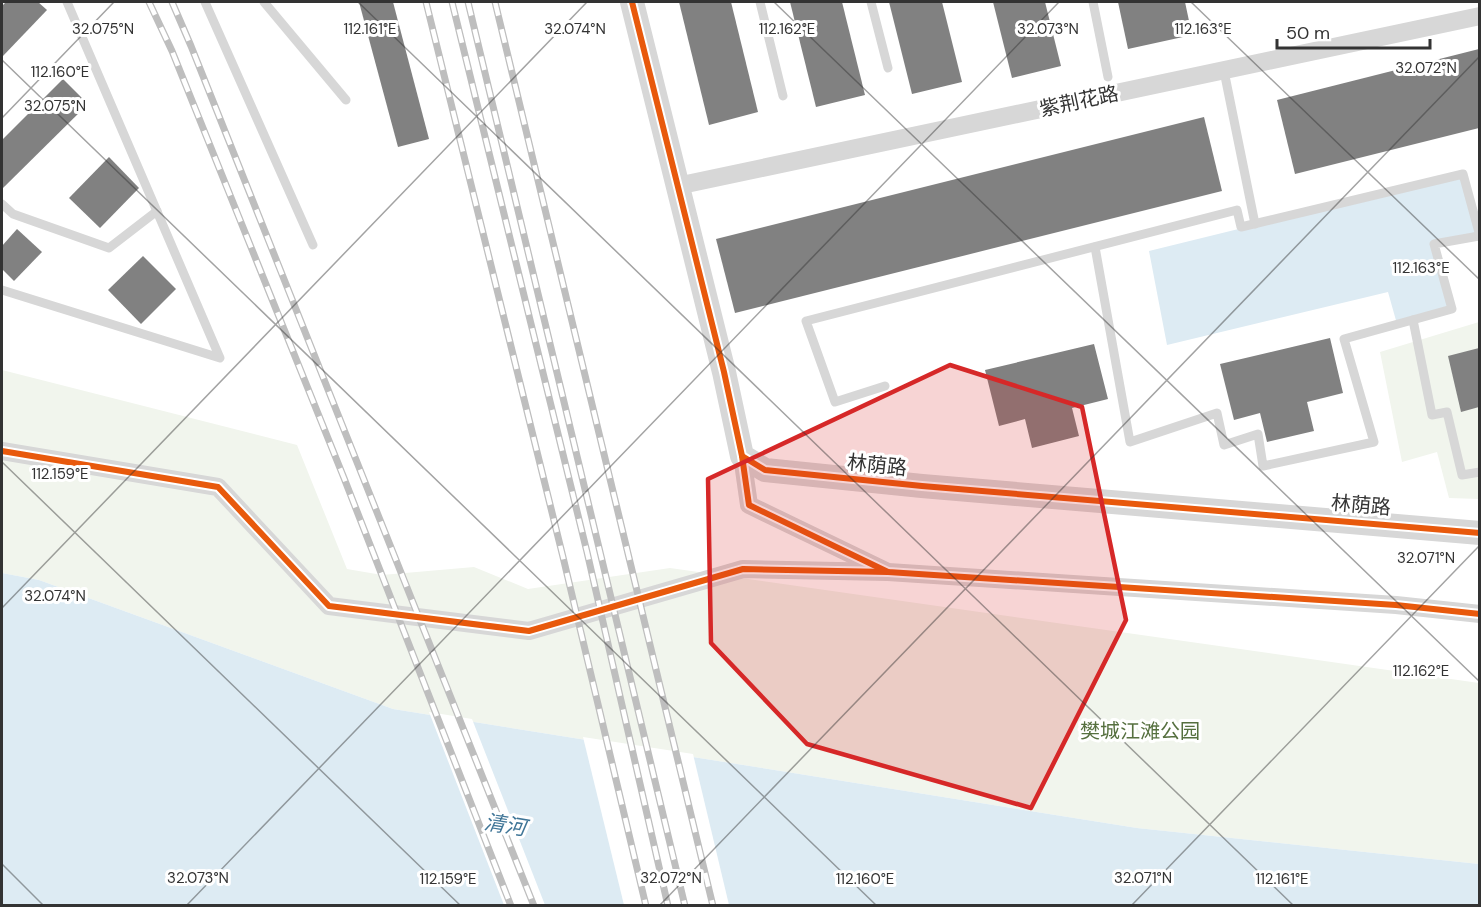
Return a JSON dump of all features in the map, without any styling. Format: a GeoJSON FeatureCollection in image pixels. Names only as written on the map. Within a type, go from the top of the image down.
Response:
{"type":"FeatureCollection","features":[{"type":"Feature","properties":{"kind":"street"},"geometry":{"type":"LineString","coordinates":[[632,2],[742,456],[749,505],[888,572]]}},
{"type":"Feature","properties":{"kind":"street","name":"紫荆花路"},"geometry":{"type":"LineString","coordinates":[[677,186],[1479,16]]}},
{"type":"Feature","properties":{"kind":"street"},"geometry":{"type":"LineString","coordinates":[[2,451],[218,487],[330,606],[529,631],[743,569],[888,572],[1396,605],[1479,614]]}},
{"type":"Feature","properties":{"kind":"street","name":"林荫路"},"geometry":{"type":"LineString","coordinates":[[742,456],[765,470],[922,486],[1479,533]]}},
{"type":"Feature","properties":{"kind":"lane"},"geometry":{"type":"LineString","coordinates":[[2,290],[220,358],[67,2]]}},
{"type":"Feature","properties":{"kind":"lane"},"geometry":{"type":"LineString","coordinates":[[205,2],[313,245]]}},
{"type":"Feature","properties":{"kind":"lane"},"geometry":{"type":"LineString","coordinates":[[264,2],[346,100]]}},
{"type":"Feature","properties":{"kind":"lane"},"geometry":{"type":"LineString","coordinates":[[760,2],[783,96]]}},
{"type":"Feature","properties":{"kind":"lane"},"geometry":{"type":"LineString","coordinates":[[871,2],[888,68]]}},
{"type":"Feature","properties":{"kind":"lane"},"geometry":{"type":"LineString","coordinates":[[1093,2],[1108,77]]}},
{"type":"Feature","properties":{"kind":"lane"},"geometry":{"type":"LineString","coordinates":[[1224,71],[1256,224]]}},
{"type":"Feature","properties":{"kind":"lane"},"geometry":{"type":"LineString","coordinates":[[885,386],[835,402],[806,321],[1238,210],[1241,227],[1463,174],[1479,236],[1434,244],[1452,309],[1344,339],[1374,442],[1263,466],[1258,434],[1224,444],[1217,413],[1130,442],[1095,247]]}},
{"type":"Feature","properties":{"kind":"lane"},"geometry":{"type":"LineString","coordinates":[[2,204],[13,214],[109,248],[157,211]]}},
{"type":"Feature","properties":{"kind":"lane"},"geometry":{"type":"LineString","coordinates":[[1413,320],[1432,415],[1448,412],[1462,475],[1479,472]]}},
{"type":"Feature","properties":{"kind":"highlighted area"},"geometry":{"type":"Polygon","coordinates":[[[950,365],[1082,407],[1126,620],[1031,808],[807,744],[711,643],[708,479],[950,365]]]}},
{"type":"Feature","properties":{"kind":"green space"},"geometry":{"type":"Polygon","coordinates":[[[1479,322],[1479,499],[1449,498],[1437,452],[1402,462],[1380,352],[1479,322]]]}},
{"type":"Feature","properties":{"kind":"green space","name":"樊城江滩公园"},"geometry":{"type":"Polygon","coordinates":[[[2,370],[297,445],[347,569],[382,575],[474,567],[528,589],[670,568],[1479,683],[1479,864],[1137,828],[393,709],[39,580],[2,573],[2,370]]]}},
{"type":"Feature","properties":{"kind":"water"},"geometry":{"type":"Polygon","coordinates":[[[1463,174],[1479,236],[1434,244],[1452,309],[1397,324],[1388,292],[1167,345],[1149,251],[1463,174]]]}},
{"type":"Feature","properties":{"kind":"water","name":"清河"},"geometry":{"type":"Polygon","coordinates":[[[2,573],[39,580],[393,709],[1137,828],[1479,864],[1479,905],[2,905],[2,573]]]}},
{"type":"Feature","properties":{"kind":"pier"},"geometry":{"type":"Polygon","coordinates":[[[429,712],[472,719],[545,905],[504,905],[429,712]]]}},
{"type":"Feature","properties":{"kind":"pier"},"geometry":{"type":"Polygon","coordinates":[[[583,737],[693,754],[729,905],[624,905],[583,737]]]}},
{"type":"Feature","properties":{"kind":"building"},"geometry":{"type":"Polygon","coordinates":[[[6,2],[38,2],[47,10],[2,57],[2,6],[6,2]]]}},
{"type":"Feature","properties":{"kind":"building"},"geometry":{"type":"Polygon","coordinates":[[[359,2],[393,2],[429,139],[398,147],[359,2]]]}},
{"type":"Feature","properties":{"kind":"building"},"geometry":{"type":"Polygon","coordinates":[[[679,2],[731,2],[758,112],[709,125],[679,2]]]}},
{"type":"Feature","properties":{"kind":"building"},"geometry":{"type":"Polygon","coordinates":[[[790,2],[842,2],[865,95],[816,107],[790,2]]]}},
{"type":"Feature","properties":{"kind":"building"},"geometry":{"type":"Polygon","coordinates":[[[889,2],[942,2],[962,82],[912,94],[889,2]]]}},
{"type":"Feature","properties":{"kind":"building"},"geometry":{"type":"Polygon","coordinates":[[[993,2],[1045,2],[1061,66],[1012,78],[993,2]]]}},
{"type":"Feature","properties":{"kind":"building"},"geometry":{"type":"Polygon","coordinates":[[[1118,2],[1185,2],[1192,35],[1128,49],[1118,2]]]}},
{"type":"Feature","properties":{"kind":"building"},"geometry":{"type":"Polygon","coordinates":[[[1479,49],[1479,128],[1295,174],[1277,100],[1479,49]]]}},
{"type":"Feature","properties":{"kind":"building"},"geometry":{"type":"Polygon","coordinates":[[[63,79],[88,104],[2,189],[2,140],[63,79]]]}},
{"type":"Feature","properties":{"kind":"building"},"geometry":{"type":"Polygon","coordinates":[[[1204,117],[1222,191],[735,313],[716,239],[1204,117]]]}},
{"type":"Feature","properties":{"kind":"building"},"geometry":{"type":"Polygon","coordinates":[[[109,157],[139,188],[100,228],[69,198],[109,157]]]}},
{"type":"Feature","properties":{"kind":"building"},"geometry":{"type":"Polygon","coordinates":[[[17,229],[42,252],[14,281],[2,269],[2,246],[17,229]]]}},
{"type":"Feature","properties":{"kind":"building"},"geometry":{"type":"Polygon","coordinates":[[[143,256],[176,289],[141,324],[108,290],[143,256]]]}},
{"type":"Feature","properties":{"kind":"building"},"geometry":{"type":"Polygon","coordinates":[[[1330,338],[1343,393],[1307,402],[1314,431],[1267,442],[1260,413],[1234,420],[1220,364],[1330,338]]]}},
{"type":"Feature","properties":{"kind":"building"},"geometry":{"type":"Polygon","coordinates":[[[1094,344],[1108,399],[1072,408],[1079,436],[1032,448],[1025,419],[999,426],[985,370],[1094,344]]]}},
{"type":"Feature","properties":{"kind":"building"},"geometry":{"type":"Polygon","coordinates":[[[1479,348],[1479,407],[1461,412],[1448,356],[1479,348]]]}},
{"type":"Feature","properties":{"kind":"railway"},"geometry":{"type":"LineString","coordinates":[[149,2],[172,51],[344,478],[511,906]]}},
{"type":"Feature","properties":{"kind":"railway"},"geometry":{"type":"LineString","coordinates":[[172,2],[534,906]]}},
{"type":"Feature","properties":{"kind":"railway"},"geometry":{"type":"LineString","coordinates":[[426,2],[563,557],[646,906]]}},
{"type":"Feature","properties":{"kind":"railway"},"geometry":{"type":"LineString","coordinates":[[452,2],[587,552],[668,906]]}},
{"type":"Feature","properties":{"kind":"railway"},"geometry":{"type":"LineString","coordinates":[[468,2],[685,906]]}},
{"type":"Feature","properties":{"kind":"railway"},"geometry":{"type":"LineString","coordinates":[[495,2],[713,906]]}},
{"type":"Feature","properties":{"kind":"cycle path"},"geometry":{"type":"LineString","coordinates":[[632,2],[724,372],[742,456],[765,470],[922,486],[1480,533]]}},
{"type":"Feature","properties":{"kind":"cycle path"},"geometry":{"type":"LineString","coordinates":[[2,451],[218,487],[329,606],[529,631],[743,569],[888,572]]}},
{"type":"Feature","properties":{"kind":"cycle path"},"geometry":{"type":"LineString","coordinates":[[742,456],[749,505],[888,572],[1396,605],[1480,614]]}}]}
